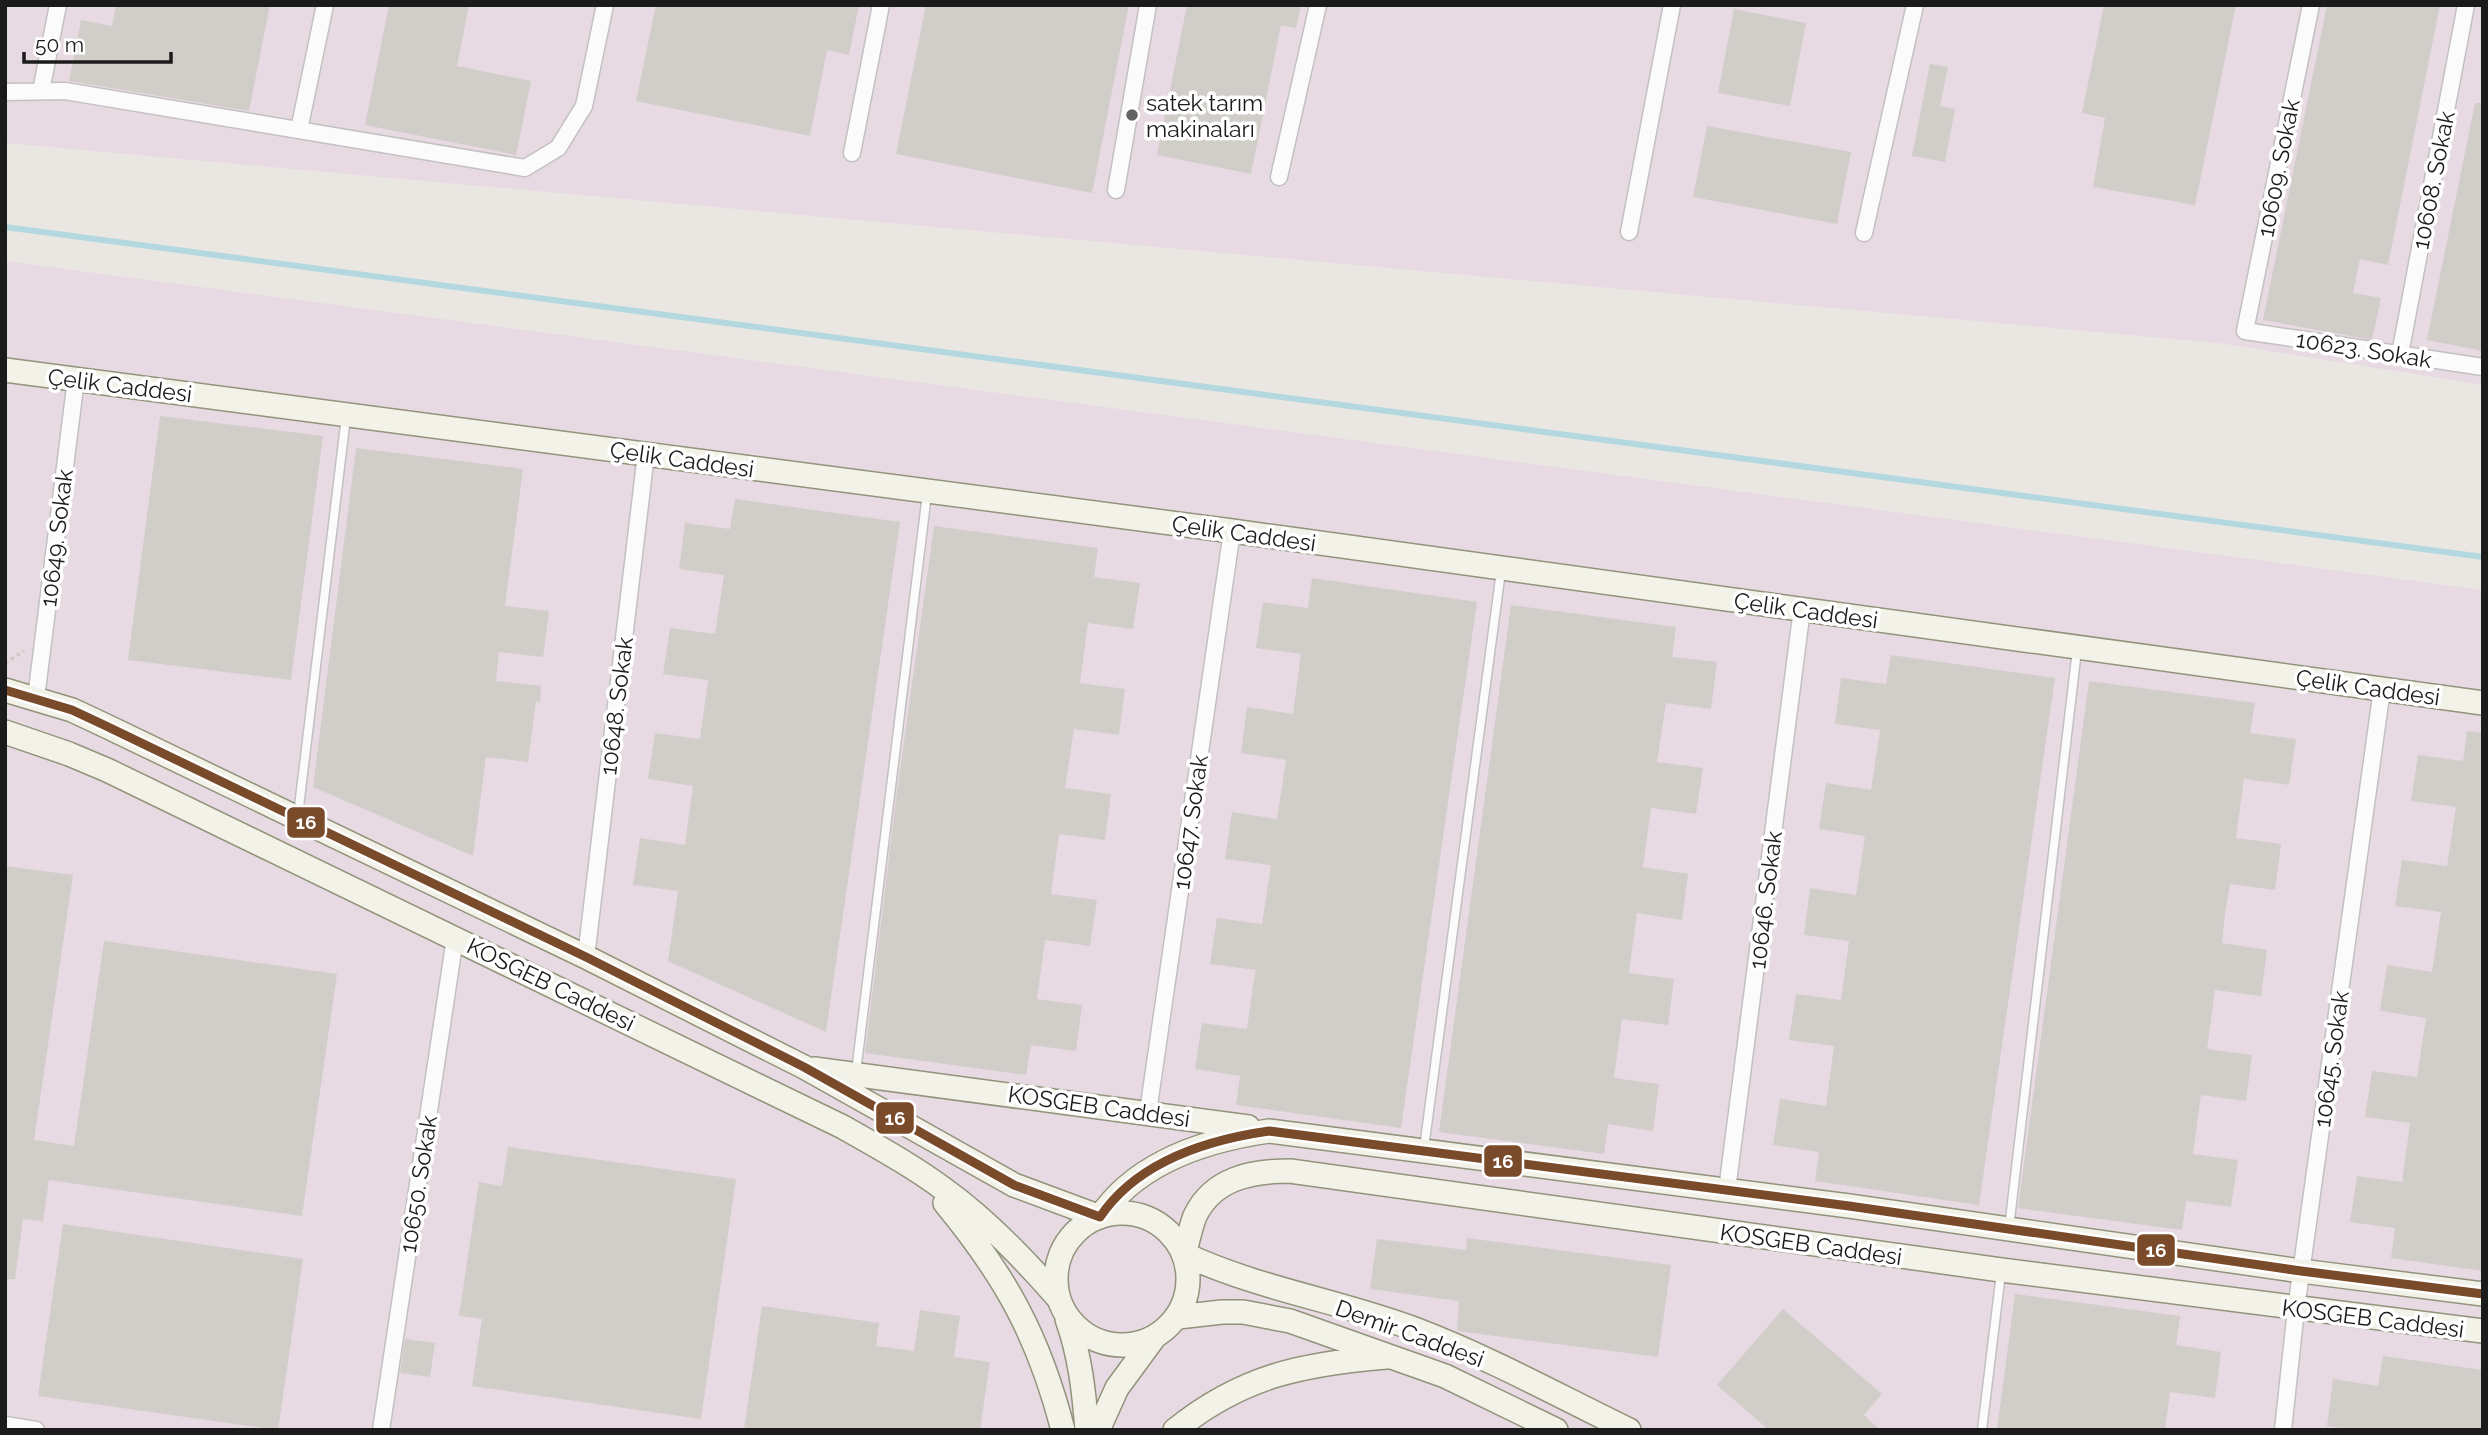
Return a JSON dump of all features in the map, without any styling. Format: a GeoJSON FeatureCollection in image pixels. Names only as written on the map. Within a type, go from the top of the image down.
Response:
{"type":"FeatureCollection","features":[{"type":"Feature","properties":{"kind":"main road","name":"Çelik Caddesi"},"geometry":{"type":"LineString","coordinates":[[5,370],[1232,531],[2483,703]]}},
{"type":"Feature","properties":{"kind":"main road","name":"KOSGEB Caddesi"},"geometry":{"type":"LineString","coordinates":[[5,690],[72,710],[586,957],[804,1067],[1014,1185],[1100,1217],[1111,1200],[1127,1186],[1167,1161],[1220,1139],[1269,1130]]}},
{"type":"Feature","properties":{"kind":"main road","name":"KOSGEB Caddesi"},"geometry":{"type":"LineString","coordinates":[[5,732],[107,770],[843,1127],[945,1189],[985,1223],[1061,1305]]}},
{"type":"Feature","properties":{"kind":"main road","name":"KOSGEB Caddesi"},"geometry":{"type":"LineString","coordinates":[[804,1067],[2483,1294]]}},
{"type":"Feature","properties":{"kind":"main road","name":"KOSGEB Caddesi"},"geometry":{"type":"LineString","coordinates":[[1184,1254],[1195,1217],[1206,1198],[1221,1185],[1242,1176],[1265,1171],[1290,1171],[2001,1270],[2483,1331]]}},
{"type":"Feature","properties":{"kind":"main road"},"geometry":{"type":"LineString","coordinates":[[921,1174],[975,1239],[1011,1294],[1041,1356],[1063,1430]]}},
{"type":"Feature","properties":{"kind":"main road"},"geometry":{"type":"LineString","coordinates":[[1087,1430],[1081,1370],[1073,1336],[1061,1305],[1056,1273],[1063,1249],[1079,1229],[1100,1217],[1125,1213],[1150,1219],[1164,1227],[1176,1240],[1188,1267],[1188,1293],[1178,1317],[1153,1339],[1117,1388],[1098,1430]]}},
{"type":"Feature","properties":{"kind":"main road","name":"Demir Caddesi"},"geometry":{"type":"LineString","coordinates":[[1184,1254],[1226,1272],[1417,1330],[1491,1362],[1629,1430]]}},
{"type":"Feature","properties":{"kind":"main road"},"geometry":{"type":"LineString","coordinates":[[1061,1305],[1081,1332],[1103,1343],[1129,1346],[1153,1339]]}},
{"type":"Feature","properties":{"kind":"main road","name":"Demir Caddesi"},"geometry":{"type":"LineString","coordinates":[[1178,1317],[1222,1312],[1266,1315],[1395,1356],[1470,1387],[1556,1430]]}},
{"type":"Feature","properties":{"kind":"main road"},"geometry":{"type":"LineString","coordinates":[[1175,1430],[1224,1395],[1277,1374],[1322,1364],[1395,1356]]}},
{"type":"Feature","properties":{"kind":"street"},"geometry":{"type":"LineString","coordinates":[[41,91],[58,5]]}},
{"type":"Feature","properties":{"kind":"street"},"geometry":{"type":"LineString","coordinates":[[299,130],[325,5]]}},
{"type":"Feature","properties":{"kind":"street"},"geometry":{"type":"LineString","coordinates":[[5,92],[65,91],[525,168],[558,148],[584,106],[605,5]]}},
{"type":"Feature","properties":{"kind":"street"},"geometry":{"type":"LineString","coordinates":[[852,153],[881,5]]}},
{"type":"Feature","properties":{"kind":"street"},"geometry":{"type":"LineString","coordinates":[[1116,190],[1148,5]]}},
{"type":"Feature","properties":{"kind":"street"},"geometry":{"type":"LineString","coordinates":[[1279,177],[1318,5]]}},
{"type":"Feature","properties":{"kind":"street"},"geometry":{"type":"LineString","coordinates":[[1629,232],[1672,5]]}},
{"type":"Feature","properties":{"kind":"street"},"geometry":{"type":"LineString","coordinates":[[1864,233],[1915,5]]}},
{"type":"Feature","properties":{"kind":"street","name":"10609. Sokak"},"geometry":{"type":"LineString","coordinates":[[2245,331],[2311,5]]}},
{"type":"Feature","properties":{"kind":"street","name":"10608. Sokak"},"geometry":{"type":"LineString","coordinates":[[2400,354],[2466,5]]}},
{"type":"Feature","properties":{"kind":"street","name":"10623. Sokak"},"geometry":{"type":"LineString","coordinates":[[2245,331],[2483,367]]}},
{"type":"Feature","properties":{"kind":"street","name":"10649. Sokak"},"geometry":{"type":"LineString","coordinates":[[36,698],[76,379]]}},
{"type":"Feature","properties":{"kind":"street","name":"10648. Sokak"},"geometry":{"type":"LineString","coordinates":[[586,957],[646,454]]}},
{"type":"Feature","properties":{"kind":"street","name":"10647. Sokak"},"geometry":{"type":"LineString","coordinates":[[1148,1112],[1232,531]]}},
{"type":"Feature","properties":{"kind":"street","name":"10646. Sokak"},"geometry":{"type":"LineString","coordinates":[[1727,1191],[1802,609]]}},
{"type":"Feature","properties":{"kind":"street","name":"10645. Sokak"},"geometry":{"type":"LineString","coordinates":[[2283,1430],[2301,1271],[2382,689]]}},
{"type":"Feature","properties":{"kind":"street","name":"10650. Sokak"},"geometry":{"type":"LineString","coordinates":[[382,1430],[455,938]]}},
{"type":"Feature","properties":{"kind":"street"},"geometry":{"type":"LineString","coordinates":[[5,1425],[36,1430]]}},
{"type":"Feature","properties":{"kind":"lane"},"geometry":{"type":"LineString","coordinates":[[297,819],[346,414]]}},
{"type":"Feature","properties":{"kind":"lane"},"geometry":{"type":"LineString","coordinates":[[856,1074],[927,491]]}},
{"type":"Feature","properties":{"kind":"lane"},"geometry":{"type":"LineString","coordinates":[[1424,1150],[1501,568]]}},
{"type":"Feature","properties":{"kind":"lane"},"geometry":{"type":"LineString","coordinates":[[2009,1229],[2077,647]]}},
{"type":"Feature","properties":{"kind":"lane"},"geometry":{"type":"LineString","coordinates":[[1982,1430],[2001,1270]]}},
{"type":"Feature","properties":{"kind":"shaded area"},"geometry":{"type":"Polygon","coordinates":[[[5,5],[2483,5],[2483,385],[2218,343],[5,143],[5,5]]]}},
{"type":"Feature","properties":{"kind":"shaded area"},"geometry":{"type":"Polygon","coordinates":[[[5,261],[2483,590],[2483,1430],[5,1430],[5,261]]]}},
{"type":"Feature","properties":{"kind":"building"},"geometry":{"type":"Polygon","coordinates":[[[116,5],[270,5],[249,111],[69,81],[81,20],[112,26],[116,5]]]}},
{"type":"Feature","properties":{"kind":"building"},"geometry":{"type":"Polygon","coordinates":[[[389,5],[469,5],[457,66],[531,81],[516,155],[365,125],[389,5]]]}},
{"type":"Feature","properties":{"kind":"building"},"geometry":{"type":"Polygon","coordinates":[[[656,5],[859,5],[849,55],[827,50],[810,136],[636,101],[656,5]]]}},
{"type":"Feature","properties":{"kind":"building"},"geometry":{"type":"Polygon","coordinates":[[[926,5],[1129,5],[1092,193],[896,154],[926,5]]]}},
{"type":"Feature","properties":{"kind":"building"},"geometry":{"type":"Polygon","coordinates":[[[1187,5],[1301,5],[1296,28],[1281,25],[1251,174],[1157,155],[1187,5]]]}},
{"type":"Feature","properties":{"kind":"building"},"geometry":{"type":"Polygon","coordinates":[[[2104,5],[2236,5],[2195,205],[2093,187],[2105,118],[2082,113],[2104,5]]]}},
{"type":"Feature","properties":{"kind":"building"},"geometry":{"type":"Polygon","coordinates":[[[2327,5],[2440,5],[2388,265],[2360,259],[2353,293],[2381,298],[2372,340],[2263,320],[2327,5]]]}},
{"type":"Feature","properties":{"kind":"building"},"geometry":{"type":"Polygon","coordinates":[[[1734,9],[1806,23],[1790,106],[1718,93],[1734,9]]]}},
{"type":"Feature","properties":{"kind":"building"},"geometry":{"type":"Polygon","coordinates":[[[1930,64],[1948,67],[1940,106],[1955,109],[1945,162],[1912,156],[1930,64]]]}},
{"type":"Feature","properties":{"kind":"building"},"geometry":{"type":"Polygon","coordinates":[[[2475,103],[2483,103],[2483,351],[2427,340],[2475,103]]]}},
{"type":"Feature","properties":{"kind":"building"},"geometry":{"type":"Polygon","coordinates":[[[1707,126],[1851,152],[1837,224],[1693,197],[1707,126]]]}},
{"type":"Feature","properties":{"kind":"building"},"geometry":{"type":"Polygon","coordinates":[[[160,416],[323,436],[291,680],[128,660],[160,416]]]}},
{"type":"Feature","properties":{"kind":"building"},"geometry":{"type":"Polygon","coordinates":[[[356,448],[523,469],[505,606],[549,611],[543,657],[499,652],[496,681],[541,686],[540,702],[536,701],[528,762],[486,757],[473,856],[313,787],[356,448]]]}},
{"type":"Feature","properties":{"kind":"building"},"geometry":{"type":"Polygon","coordinates":[[[735,499],[900,522],[826,1032],[668,961],[678,891],[633,885],[640,838],[685,845],[693,786],[648,779],[655,733],[700,739],[708,680],[663,674],[670,628],[715,634],[724,575],[679,569],[685,523],[730,529],[735,499]]]}},
{"type":"Feature","properties":{"kind":"building"},"geometry":{"type":"Polygon","coordinates":[[[934,526],[1098,548],[1094,577],[1140,583],[1133,629],[1088,623],[1080,683],[1125,689],[1119,735],[1074,729],[1065,788],[1111,794],[1105,840],[1059,834],[1051,894],[1097,900],[1090,946],[1045,940],[1037,999],[1082,1005],[1076,1051],[1031,1045],[1026,1075],[865,1053],[897,792],[934,526]]]}},
{"type":"Feature","properties":{"kind":"building"},"geometry":{"type":"Polygon","coordinates":[[[1312,578],[1477,602],[1401,1128],[1236,1105],[1240,1076],[1195,1069],[1202,1023],[1247,1029],[1256,970],[1210,964],[1217,918],[1262,924],[1271,865],[1225,859],[1232,812],[1277,819],[1286,760],[1241,753],[1247,707],[1293,714],[1301,654],[1256,648],[1263,602],[1308,608],[1312,578]]]}},
{"type":"Feature","properties":{"kind":"building"},"geometry":{"type":"Polygon","coordinates":[[[1511,605],[1676,627],[1672,657],[1717,662],[1711,709],[1666,703],[1657,762],[1703,768],[1696,814],[1651,808],[1643,867],[1688,874],[1682,920],[1637,913],[1629,973],[1674,979],[1668,1025],[1622,1019],[1614,1078],[1659,1084],[1653,1131],[1608,1124],[1604,1154],[1439,1132],[1511,605]]]}},
{"type":"Feature","properties":{"kind":"building"},"geometry":{"type":"Polygon","coordinates":[[[1891,655],[2055,678],[1979,1205],[1815,1181],[1819,1152],[1773,1145],[1780,1099],[1826,1106],[1834,1046],[1789,1040],[1796,994],[1841,1000],[1849,941],[1804,935],[1810,888],[1856,895],[1865,836],[1819,829],[1826,783],[1871,790],[1880,730],[1835,724],[1841,678],[1886,684],[1891,655]]]}},
{"type":"Feature","properties":{"kind":"building"},"geometry":{"type":"Polygon","coordinates":[[[2089,681],[2255,703],[2250,733],[2296,739],[2289,785],[2244,779],[2236,838],[2281,844],[2275,890],[2230,884],[2225,914],[2222,943],[2267,950],[2261,996],[2215,990],[2207,1049],[2252,1055],[2246,1101],[2201,1095],[2193,1154],[2238,1160],[2231,1207],[2186,1201],[2182,1230],[2018,1208],[2089,681]]]}},
{"type":"Feature","properties":{"kind":"building"},"geometry":{"type":"Polygon","coordinates":[[[2467,731],[2483,733],[2483,1271],[2391,1258],[2395,1228],[2350,1222],[2357,1176],[2402,1182],[2410,1123],[2365,1117],[2372,1071],[2417,1077],[2426,1018],[2380,1011],[2387,965],[2432,972],[2441,912],[2395,906],[2402,860],[2447,866],[2456,807],[2411,801],[2418,755],[2463,761],[2467,731]]]}},
{"type":"Feature","properties":{"kind":"building"},"geometry":{"type":"Polygon","coordinates":[[[5,866],[73,875],[34,1140],[74,1146],[104,941],[337,974],[302,1216],[49,1180],[43,1221],[23,1219],[15,1279],[5,1279],[5,866]]]}},
{"type":"Feature","properties":{"kind":"building"},"geometry":{"type":"Polygon","coordinates":[[[508,1147],[736,1179],[701,1419],[472,1386],[482,1319],[459,1316],[479,1182],[502,1186],[508,1147]]]}},
{"type":"Feature","properties":{"kind":"building"},"geometry":{"type":"Polygon","coordinates":[[[63,1224],[303,1259],[278,1430],[38,1396],[63,1224]]]}},
{"type":"Feature","properties":{"kind":"building"},"geometry":{"type":"Polygon","coordinates":[[[1467,1238],[1671,1265],[1658,1357],[1457,1331],[1459,1301],[1370,1289],[1377,1239],[1466,1250],[1467,1238]]]}},
{"type":"Feature","properties":{"kind":"building"},"geometry":{"type":"Polygon","coordinates":[[[2015,1294],[2180,1316],[2176,1345],[2221,1352],[2215,1398],[2170,1392],[2165,1430],[1997,1430],[2015,1294]]]}},
{"type":"Feature","properties":{"kind":"building"},"geometry":{"type":"Polygon","coordinates":[[[762,1306],[879,1323],[876,1346],[914,1351],[920,1310],[960,1316],[954,1357],[990,1362],[980,1430],[744,1430],[762,1306]]]}},
{"type":"Feature","properties":{"kind":"building"},"geometry":{"type":"Polygon","coordinates":[[[1783,1309],[1882,1394],[1864,1415],[1880,1430],[1769,1430],[1717,1385],[1783,1309]]]}},
{"type":"Feature","properties":{"kind":"building"},"geometry":{"type":"Polygon","coordinates":[[[405,1339],[435,1343],[430,1377],[400,1373],[405,1339]]]}},
{"type":"Feature","properties":{"kind":"building"},"geometry":{"type":"Polygon","coordinates":[[[2383,1356],[2483,1370],[2483,1430],[2357,1430],[2327,1426],[2333,1379],[2378,1386],[2383,1356]]]}},
{"type":"Feature","properties":{"kind":"waterway"},"geometry":{"type":"LineString","coordinates":[[5,227],[2483,557]]}},
{"type":"Feature","properties":{"kind":"transit line","name":"16"},"geometry":{"type":"LineString","coordinates":[[5,690],[72,710],[104,725],[586,957],[804,1067],[1014,1185],[1100,1217],[1115,1198],[1153,1168],[1221,1140],[1269,1131],[1849,1206],[2301,1271],[2483,1294]]}},
{"type":"Feature","properties":{"kind":"place","name":"satek tarım makinaları"},"geometry":{"type":"Point","coordinates":[1132,115]}}]}
